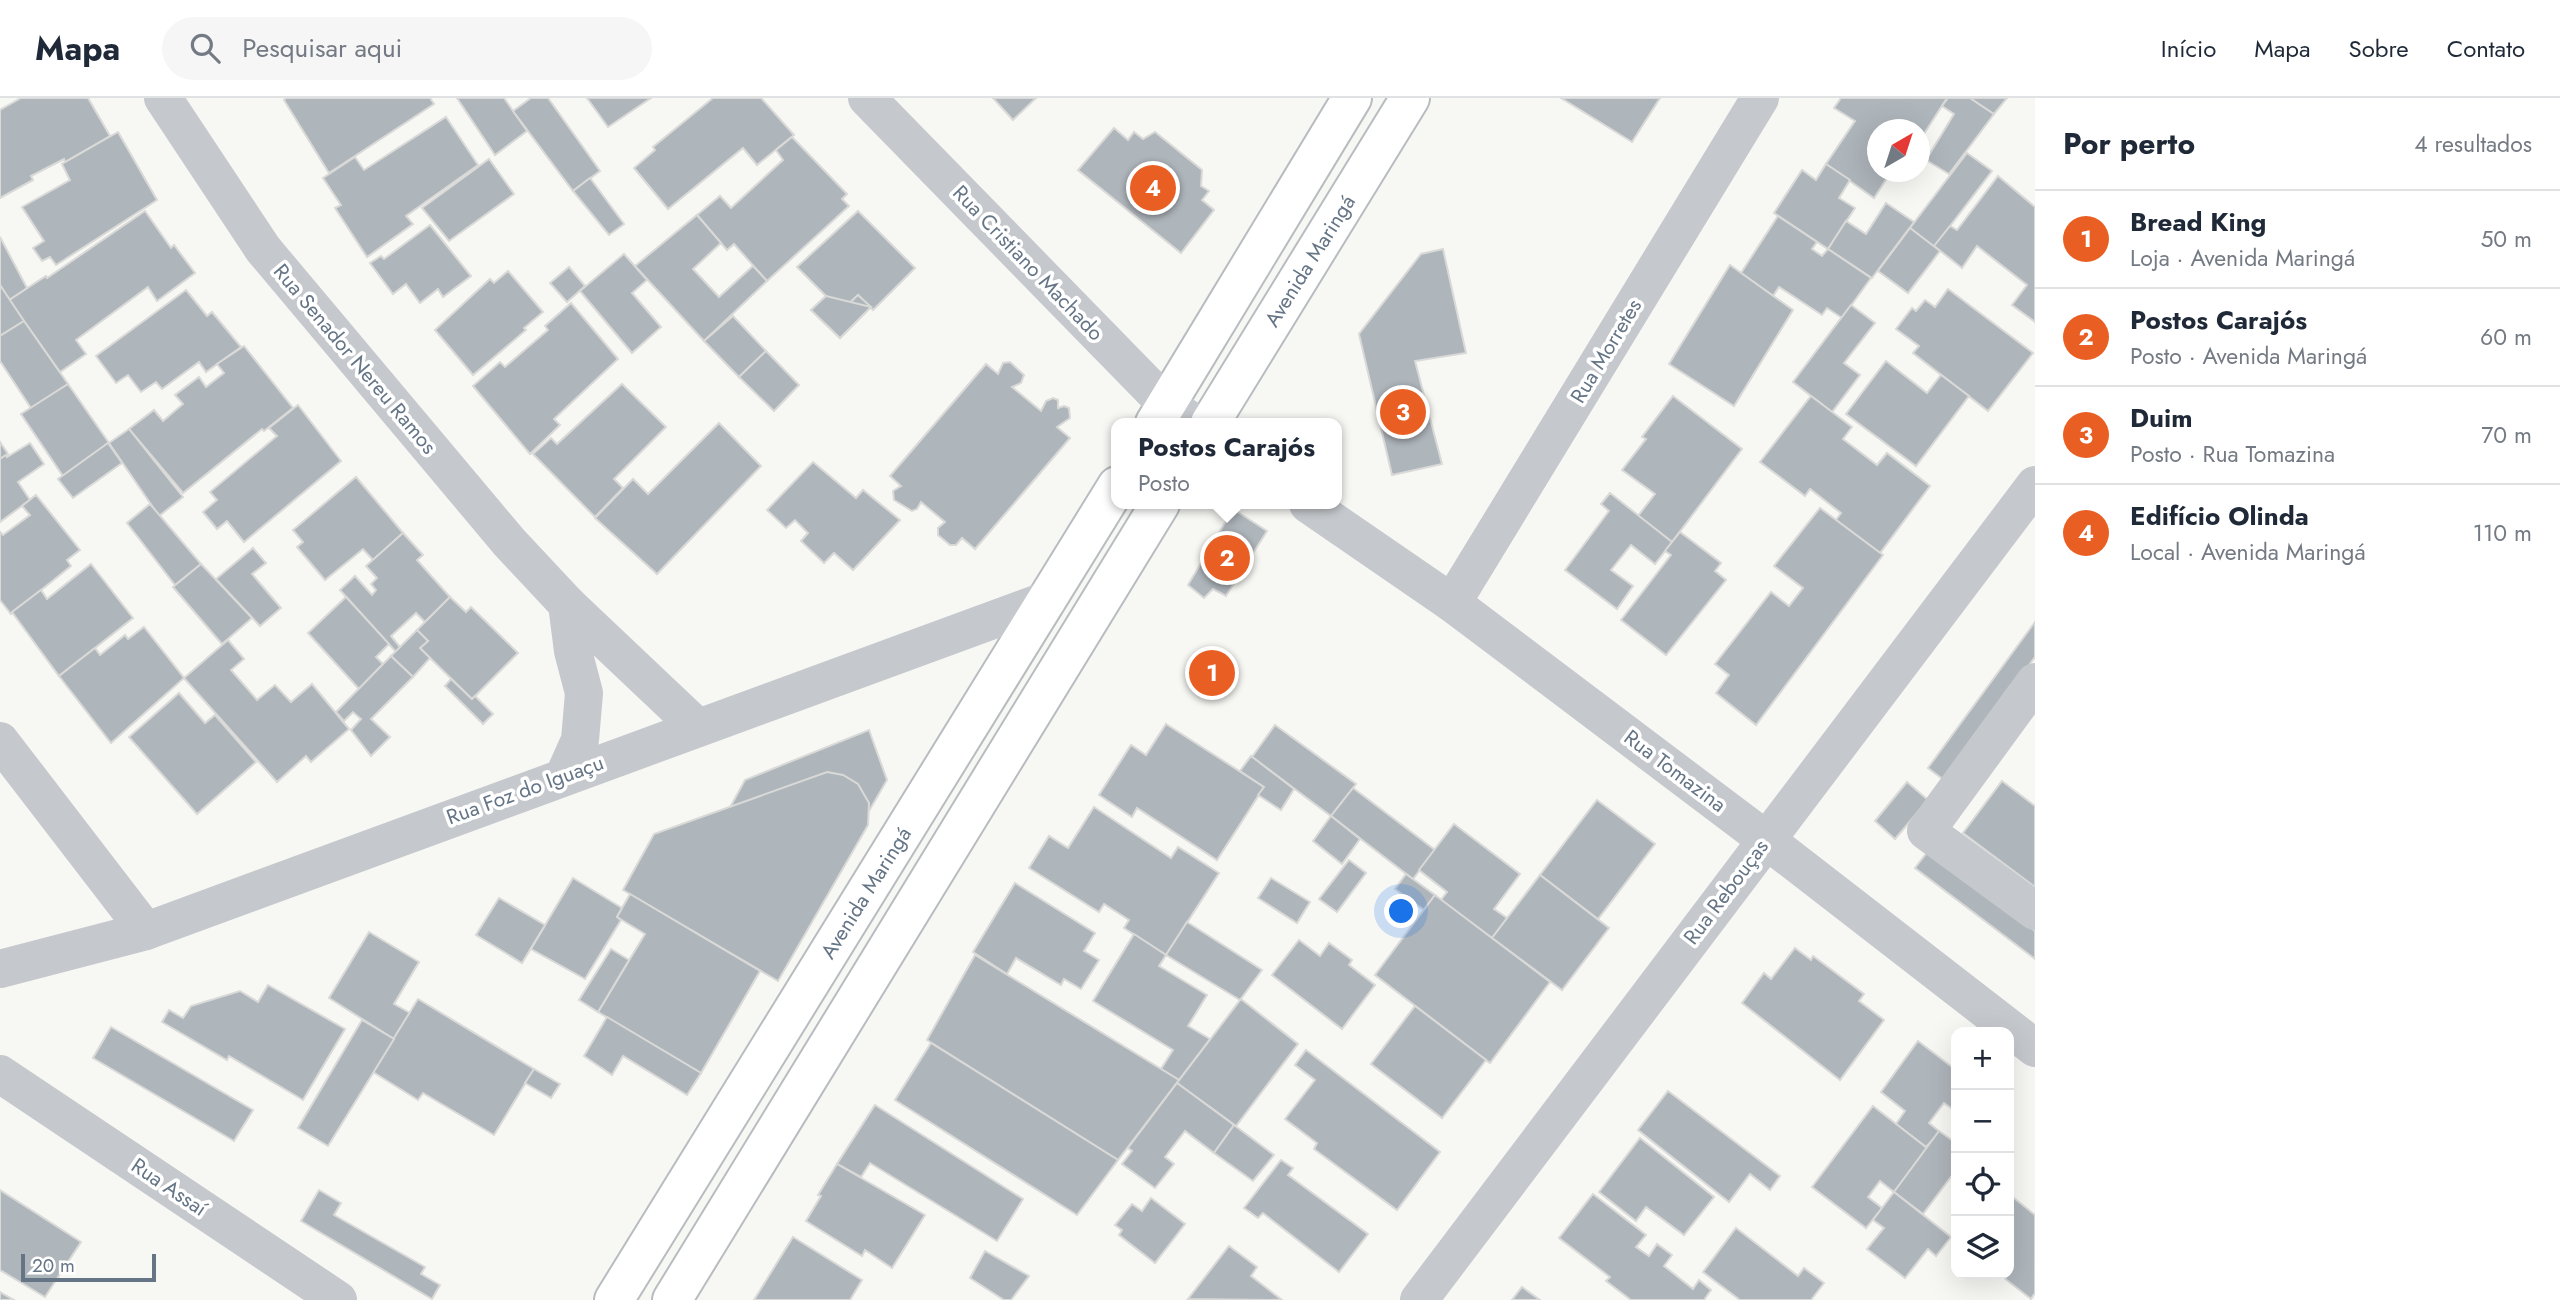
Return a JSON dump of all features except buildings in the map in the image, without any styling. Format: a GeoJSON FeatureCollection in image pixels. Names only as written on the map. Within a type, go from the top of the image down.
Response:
{"type":"FeatureCollection","features":[{"type":"Feature","properties":{"kind":"main road"},"geometry":{"type":"LineString","coordinates":[[1172,417],[1352,98]]}},
{"type":"Feature","properties":{"kind":"main road","name":"Avenida Maringá"},"geometry":{"type":"LineString","coordinates":[[1213,418],[1410,98]]}},
{"type":"Feature","properties":{"kind":"main road","name":"Avenida Maringá"},"geometry":{"type":"LineString","coordinates":[[614,1300],[1111,496]]}},
{"type":"Feature","properties":{"kind":"main road"},"geometry":{"type":"LineString","coordinates":[[672,1300],[1157,509]]}},
{"type":"Feature","properties":{"kind":"street","name":"Rua Senador Nereu Ramos"},"geometry":{"type":"LineString","coordinates":[[163,98],[263,249],[509,542],[567,604],[697,727]]}},
{"type":"Feature","properties":{"kind":"street","name":"Rua Cristiano Machado"},"geometry":{"type":"LineString","coordinates":[[867,98],[1172,417]]}},
{"type":"Feature","properties":{"kind":"street","name":"Rua Morretes"},"geometry":{"type":"LineString","coordinates":[[1452,603],[1760,98]]}},
{"type":"Feature","properties":{"kind":"street","name":"Rua Rebouças"},"geometry":{"type":"LineString","coordinates":[[1419,1300],[2035,485]]}},
{"type":"Feature","properties":{"kind":"street","name":"Rua Tomazina"},"geometry":{"type":"LineString","coordinates":[[1315,509],[1452,603],[1765,839],[2035,1048]]}},
{"type":"Feature","properties":{"kind":"street","name":"Rua Foz do Iguaçu"},"geometry":{"type":"LineString","coordinates":[[0,969],[146,931],[1047,600]]}},
{"type":"Feature","properties":{"kind":"street"},"geometry":{"type":"LineString","coordinates":[[564,776],[580,740],[584,693],[573,651],[567,604]]}},
{"type":"Feature","properties":{"kind":"street"},"geometry":{"type":"LineString","coordinates":[[2035,682],[1926,831],[2035,911]]}},
{"type":"Feature","properties":{"kind":"street"},"geometry":{"type":"LineString","coordinates":[[0,741],[146,931]]}},
{"type":"Feature","properties":{"kind":"street","name":"Rua Assaí"},"geometry":{"type":"LineString","coordinates":[[0,1074],[338,1300]]}},
{"type":"Feature","properties":{"kind":"place","name":"Edifício Olinda"},"geometry":{"type":"Point","coordinates":[1153,188]}},
{"type":"Feature","properties":{"kind":"place","name":"Duim"},"geometry":{"type":"Point","coordinates":[1403,412]}},
{"type":"Feature","properties":{"kind":"place","name":"Postos Carajós"},"geometry":{"type":"Point","coordinates":[1227,558]}},
{"type":"Feature","properties":{"kind":"place","name":"Bread King"},"geometry":{"type":"Point","coordinates":[1212,673]}}]}
